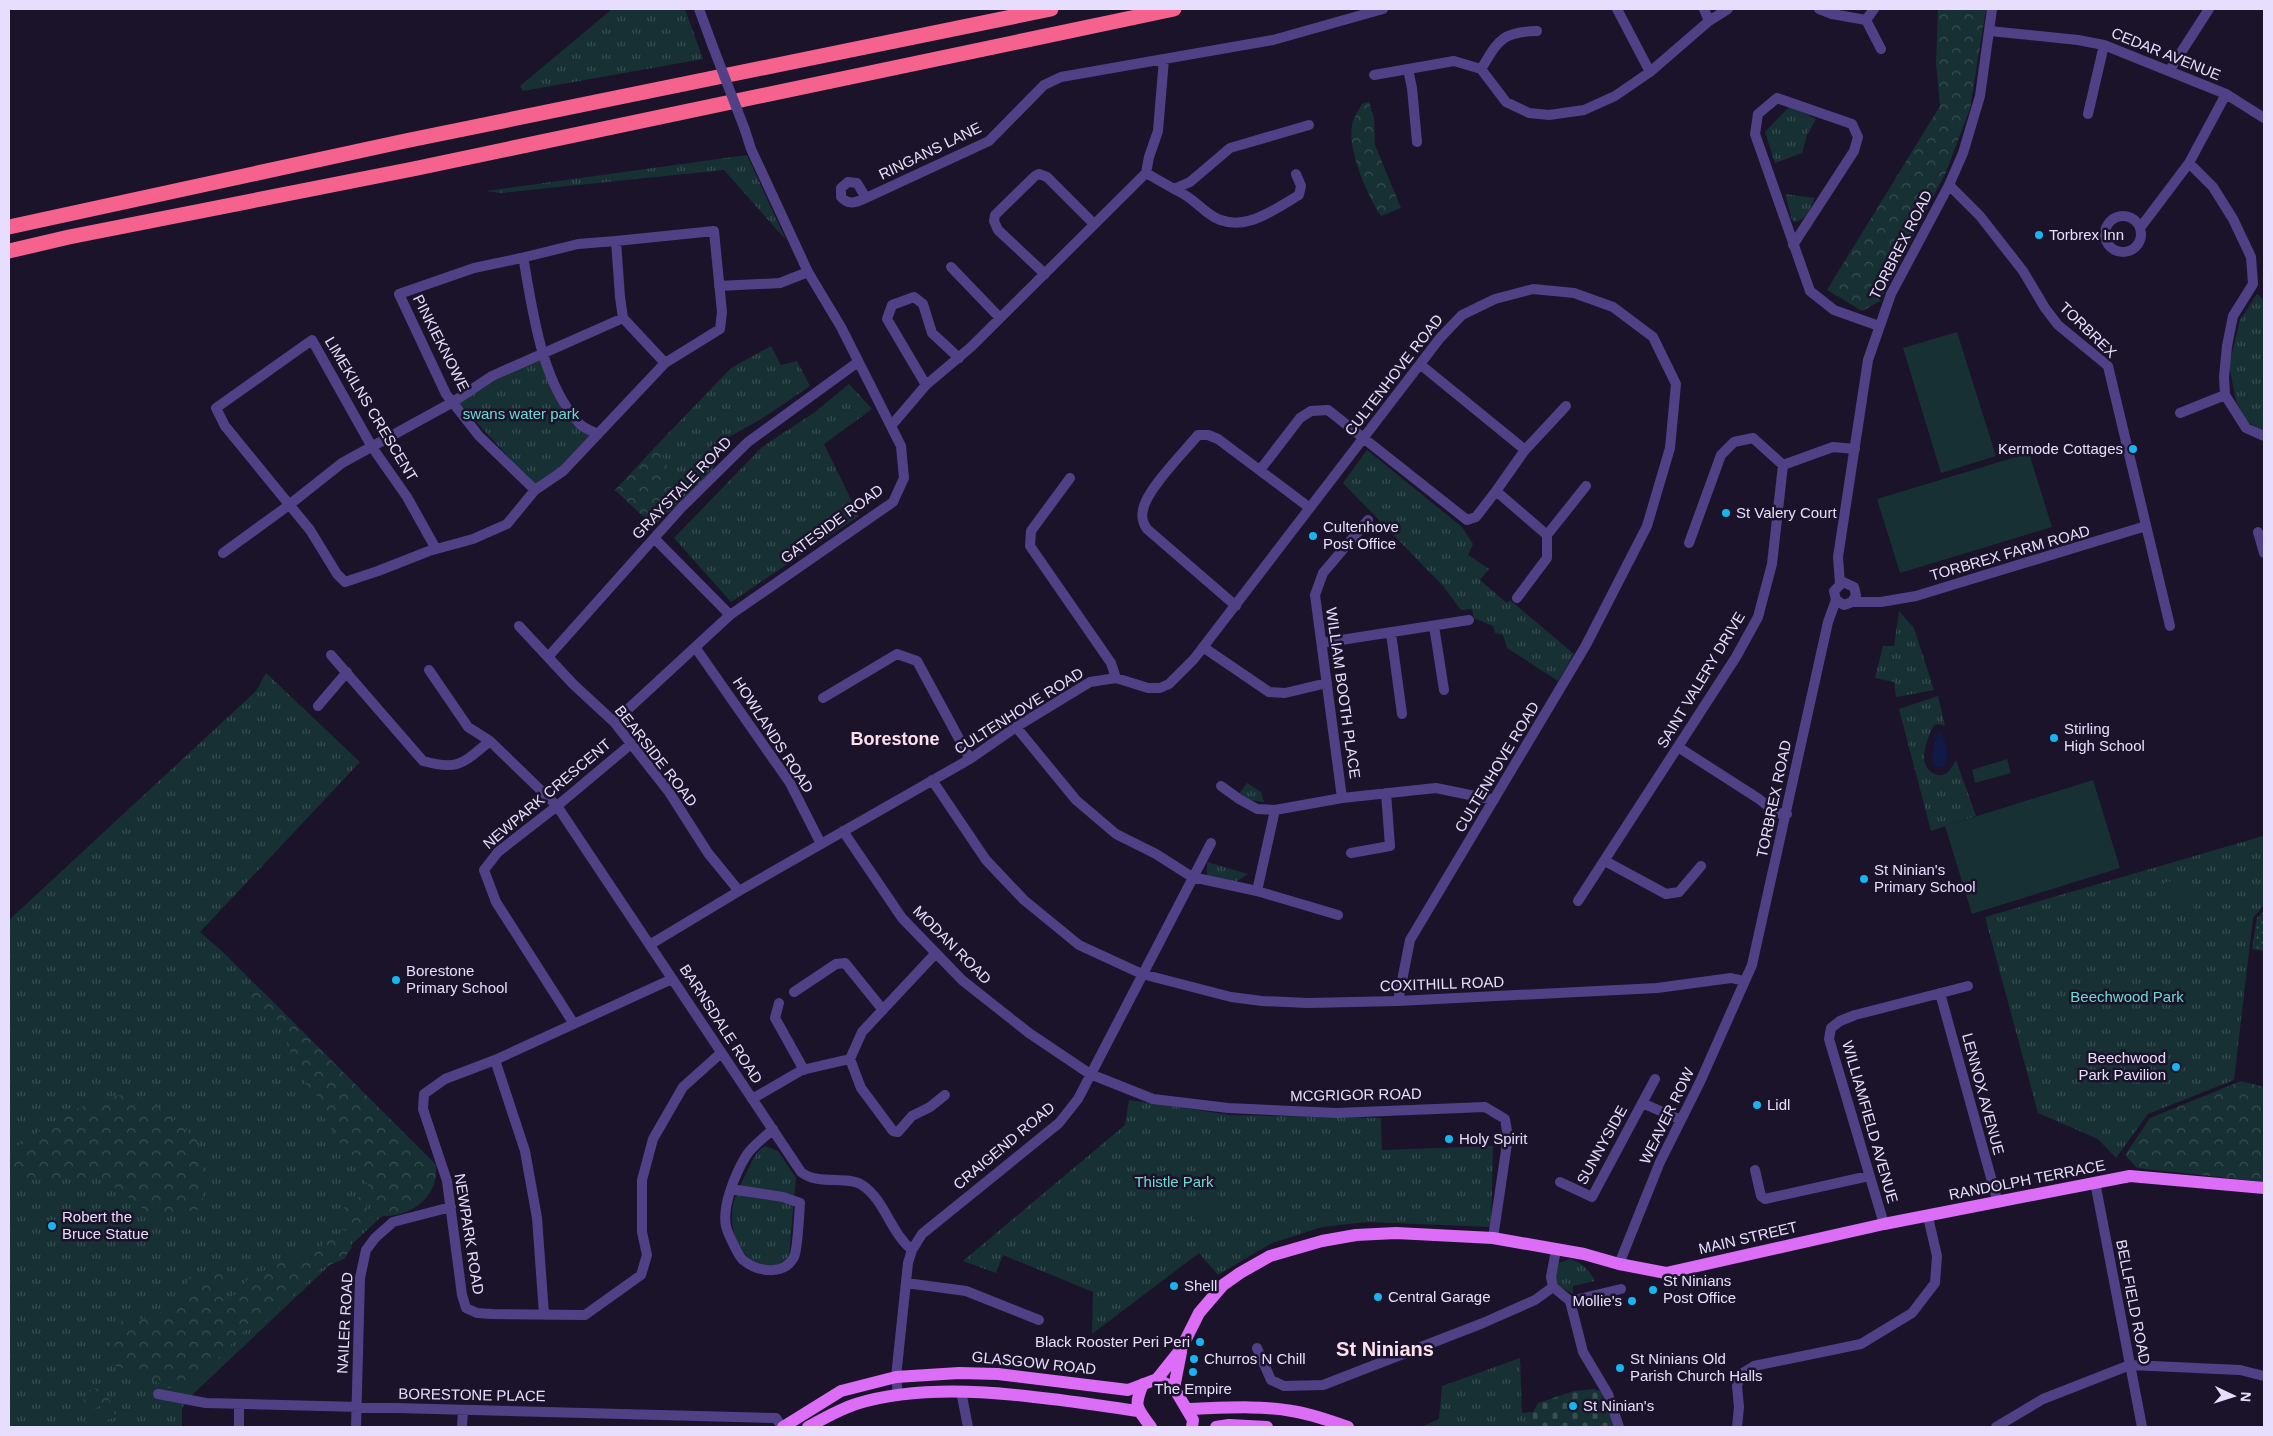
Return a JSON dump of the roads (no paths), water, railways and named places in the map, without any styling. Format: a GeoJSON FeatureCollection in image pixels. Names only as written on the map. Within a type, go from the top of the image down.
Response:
{"type":"FeatureCollection","features":[{"type":"Feature","properties":{"kind":"highway"},"geometry":{"type":"LineString","coordinates":[[9,227],[405,141],[1050,9]]}},
{"type":"Feature","properties":{"kind":"highway"},"geometry":{"type":"LineString","coordinates":[[9,251],[69,236],[423,167],[1174,9]]}},
{"type":"Feature","properties":{"kind":"main road","name":"RANDOLPH TERRACE"},"geometry":{"type":"LineString","coordinates":[[1884,1224],[1928,1217],[2130,1176],[2264,1188]]}},
{"type":"Feature","properties":{"kind":"main road","name":"MAIN STREET"},"geometry":{"type":"LineString","coordinates":[[1181,1349],[1199,1313],[1223,1285],[1240,1273],[1270,1256],[1356,1235],[1396,1233],[1493,1238],[1584,1254],[1619,1264],[1666,1273],[1884,1224]]}},
{"type":"Feature","properties":{"kind":"main road"},"geometry":{"type":"LineString","coordinates":[[1181,1349],[1157,1379],[1174,1388],[1188,1409],[1193,1420],[1192,1427]]}},
{"type":"Feature","properties":{"kind":"main road"},"geometry":{"type":"LineString","coordinates":[[1174,1388],[1181,1349]]}},
{"type":"Feature","properties":{"kind":"main road","name":"GLASGOW ROAD"},"geometry":{"type":"LineString","coordinates":[[784,1427],[841,1391],[896,1377],[959,1373],[998,1374],[1128,1390],[1157,1379]]}},
{"type":"Feature","properties":{"kind":"main road"},"geometry":{"type":"LineString","coordinates":[[1143,1384],[1136,1399],[1138,1411],[1151,1427]]}},
{"type":"Feature","properties":{"kind":"main road"},"geometry":{"type":"LineString","coordinates":[[809,1427],[856,1404],[898,1396],[961,1391],[1138,1411]]}},
{"type":"Feature","properties":{"kind":"main road"},"geometry":{"type":"LineString","coordinates":[[1188,1409],[1229,1408],[1290,1411],[1317,1416],[1348,1427]]}},
{"type":"Feature","properties":{"kind":"main road"},"geometry":{"type":"LineString","coordinates":[[1216,1427],[1229,1425],[1267,1427]]}},
{"type":"Feature","properties":{"kind":"street","name":"GATESIDE ROAD"},"geometry":{"type":"LineString","coordinates":[[614,722],[730,615],[893,502],[904,478],[901,446],[841,327],[808,272],[751,149],[699,9]]}},
{"type":"Feature","properties":{"kind":"street","name":"RINGANS LANE"},"geometry":{"type":"LineString","coordinates":[[866,198],[990,141],[1044,85],[1061,77],[1273,40],[1383,9]]}},
{"type":"Feature","properties":{"kind":"street"},"geometry":{"type":"LineString","coordinates":[[1617,9],[1650,72]]}},
{"type":"Feature","properties":{"kind":"street"},"geometry":{"type":"LineString","coordinates":[[1704,9],[1709,22]]}},
{"type":"Feature","properties":{"kind":"street"},"geometry":{"type":"LineString","coordinates":[[1374,75],[1454,61],[1481,69],[1506,102],[1529,113],[1549,115],[1584,110],[1615,96],[1650,72],[1709,22],[1728,9]]}},
{"type":"Feature","properties":{"kind":"street"},"geometry":{"type":"LineString","coordinates":[[1819,9],[1832,14],[1866,20]]}},
{"type":"Feature","properties":{"kind":"street"},"geometry":{"type":"LineString","coordinates":[[1866,20],[1874,9]]}},
{"type":"Feature","properties":{"kind":"street","name":"TORBREX ROAD"},"geometry":{"type":"LineString","coordinates":[[1744,981],[1752,965],[1787,814],[1828,622],[1844,602],[1856,595],[1847,585],[1838,557],[1868,360],[1891,294],[1949,184],[1975,117],[1992,9]]}},
{"type":"Feature","properties":{"kind":"street"},"geometry":{"type":"LineString","coordinates":[[2169,71],[2209,9]]}},
{"type":"Feature","properties":{"kind":"street"},"geometry":{"type":"LineString","coordinates":[[1866,20],[1881,49]]}},
{"type":"Feature","properties":{"kind":"street"},"geometry":{"type":"LineString","coordinates":[[1481,69],[1499,40],[1519,32],[1537,31]]}},
{"type":"Feature","properties":{"kind":"street","name":"CEDAR AVENUE"},"geometry":{"type":"LineString","coordinates":[[1990,31],[2078,40],[2104,45],[2226,94],[2264,118]]}},
{"type":"Feature","properties":{"kind":"street"},"geometry":{"type":"LineString","coordinates":[[2088,114],[2104,45]]}},
{"type":"Feature","properties":{"kind":"street"},"geometry":{"type":"LineString","coordinates":[[891,426],[926,385],[959,358],[1146,173],[1149,157],[1158,131],[1164,59]]}},
{"type":"Feature","properties":{"kind":"street"},"geometry":{"type":"LineString","coordinates":[[1408,69],[1412,88],[1417,142]]}},
{"type":"Feature","properties":{"kind":"street"},"geometry":{"type":"LineString","coordinates":[[2140,228],[2189,163],[2226,94]]}},
{"type":"Feature","properties":{"kind":"street"},"geometry":{"type":"LineString","coordinates":[[1793,245],[1854,151],[1858,137],[1852,124],[1777,98],[1758,114],[1755,134],[1793,245],[1810,291],[1834,310],[1879,326]]}},
{"type":"Feature","properties":{"kind":"street"},"geometry":{"type":"LineString","coordinates":[[1174,189],[1190,182],[1230,148],[1309,125]]}},
{"type":"Feature","properties":{"kind":"street"},"geometry":{"type":"LineString","coordinates":[[2189,163],[2213,187],[2233,219],[2251,257],[2253,284],[2233,316],[2226,346],[2225,395],[2246,428],[2264,436]]}},
{"type":"Feature","properties":{"kind":"street"},"geometry":{"type":"LineString","coordinates":[[1146,173],[1188,195],[1221,221],[1240,224],[1263,216],[1299,195],[1301,186],[1296,174]]}},
{"type":"Feature","properties":{"kind":"street"},"geometry":{"type":"LineString","coordinates":[[1044,274],[998,230],[994,220],[995,215],[1039,174],[1047,177],[1094,224]]}},
{"type":"Feature","properties":{"kind":"street","name":"TORBREX"},"geometry":{"type":"LineString","coordinates":[[1949,184],[1980,216],[2023,270],[2045,308],[2058,325],[2108,366],[2170,626]]}},
{"type":"Feature","properties":{"kind":"street"},"geometry":{"type":"LineString","coordinates":[[436,549],[473,539],[507,524],[535,490],[563,471],[598,434],[665,362],[720,329],[722,312],[714,231],[578,244],[521,258],[524,262],[544,353],[554,388],[579,424],[598,434]]}},
{"type":"Feature","properties":{"kind":"street"},"geometry":{"type":"LineString","coordinates":[[616,241],[623,318],[665,362]]}},
{"type":"Feature","properties":{"kind":"street","name":"PINKIEKNOWE"},"geometry":{"type":"LineString","coordinates":[[521,258],[474,268],[399,294],[446,394],[479,436],[535,490]]}},
{"type":"Feature","properties":{"kind":"street"},"geometry":{"type":"LineString","coordinates":[[951,267],[1000,318]]}},
{"type":"Feature","properties":{"kind":"street"},"geometry":{"type":"LineString","coordinates":[[719,286],[780,283],[808,272]]}},
{"type":"Feature","properties":{"kind":"street","name":"CULTENHOVE ROAD"},"geometry":{"type":"LineString","coordinates":[[651,944],[739,891],[970,759],[1016,727],[1090,682],[1116,678],[1148,688],[1160,688],[1169,684],[1203,647],[1236,606],[1440,338],[1462,315],[1495,298],[1533,289],[1574,293],[1613,307],[1653,337],[1676,384],[1670,448],[1646,526],[1586,645],[1410,940],[1398,1001]]}},
{"type":"Feature","properties":{"kind":"street"},"geometry":{"type":"LineString","coordinates":[[926,385],[887,320],[892,305],[914,297],[923,304],[932,333],[959,358]]}},
{"type":"Feature","properties":{"kind":"street"},"geometry":{"type":"LineString","coordinates":[[223,552],[289,505],[342,463],[453,402],[492,376],[623,318]]}},
{"type":"Feature","properties":{"kind":"street","name":"LIMEKILNS CRESCENT"},"geometry":{"type":"LineString","coordinates":[[312,340],[372,447],[407,497],[436,549],[378,572],[345,582],[337,574],[310,530],[225,426],[216,408],[312,340]]}},
{"type":"Feature","properties":{"kind":"street","name":"GRAYSTALE ROAD"},"geometry":{"type":"LineString","coordinates":[[548,657],[654,538],[748,442],[858,362]]}},
{"type":"Feature","properties":{"kind":"street"},"geometry":{"type":"LineString","coordinates":[[1421,365],[1525,450]]}},
{"type":"Feature","properties":{"kind":"street"},"geometry":{"type":"LineString","coordinates":[[2180,413],[2225,395]]}},
{"type":"Feature","properties":{"kind":"street"},"geometry":{"type":"LineString","coordinates":[[1260,470],[1300,418],[1311,411],[1328,410],[1362,439],[1467,520],[1476,517],[1525,450],[1566,406]]}},
{"type":"Feature","properties":{"kind":"street"},"geometry":{"type":"LineString","coordinates":[[1236,606],[1147,529],[1143,523],[1142,511],[1145,503],[1164,474],[1198,436],[1208,435],[1218,439],[1310,508]]}},
{"type":"Feature","properties":{"kind":"street"},"geometry":{"type":"LineString","coordinates":[[1689,542],[1721,454],[1734,442],[1753,438],[1783,465],[1833,447],[1855,449]]}},
{"type":"Feature","properties":{"kind":"street","name":"SAINT VALERY DRIVE"},"geometry":{"type":"LineString","coordinates":[[1578,901],[1606,861],[1736,657],[1758,617],[1772,564],[1783,465]]}},
{"type":"Feature","properties":{"kind":"street"},"geometry":{"type":"LineString","coordinates":[[1070,478],[1031,531],[1030,546],[1111,663],[1116,678]]}},
{"type":"Feature","properties":{"kind":"street"},"geometry":{"type":"LineString","coordinates":[[1518,598],[1547,558],[1547,535],[1586,486]]}},
{"type":"Feature","properties":{"kind":"street"},"geometry":{"type":"LineString","coordinates":[[1496,491],[1547,535]]}},
{"type":"Feature","properties":{"kind":"street","name":"WILLIAM BOOTH PLACE"},"geometry":{"type":"LineString","coordinates":[[1342,798],[1315,595],[1323,573],[1368,520]]}},
{"type":"Feature","properties":{"kind":"street","name":"TORBREX FARM ROAD"},"geometry":{"type":"LineString","coordinates":[[1844,602],[1881,602],[1916,596],[2146,526]]}},
{"type":"Feature","properties":{"kind":"street"},"geometry":{"type":"LineString","coordinates":[[2258,532],[2263,547]]}},
{"type":"Feature","properties":{"kind":"street"},"geometry":{"type":"LineString","coordinates":[[654,538],[730,615]]}},
{"type":"Feature","properties":{"kind":"street"},"geometry":{"type":"LineString","coordinates":[[1847,585],[1881,602]]}},
{"type":"Feature","properties":{"kind":"street","name":"TORBREX ROAD"},"geometry":{"type":"LineString","coordinates":[[1844,602],[1834,591],[1847,585]]}},
{"type":"Feature","properties":{"kind":"street"},"geometry":{"type":"LineString","coordinates":[[1322,643],[1469,620]]}},
{"type":"Feature","properties":{"kind":"street","name":"BEARSIDE ROAD"},"geometry":{"type":"LineString","coordinates":[[519,626],[614,722],[669,792],[708,853],[739,891]]}},
{"type":"Feature","properties":{"kind":"street"},"geometry":{"type":"LineString","coordinates":[[1434,626],[1444,690]]}},
{"type":"Feature","properties":{"kind":"street"},"geometry":{"type":"LineString","coordinates":[[1391,633],[1402,714]]}},
{"type":"Feature","properties":{"kind":"street","name":"HOWLANDS ROAD"},"geometry":{"type":"LineString","coordinates":[[695,647],[790,783],[821,844]]}},
{"type":"Feature","properties":{"kind":"street"},"geometry":{"type":"LineString","coordinates":[[1203,647],[1269,692],[1285,693],[1327,683]]}},
{"type":"Feature","properties":{"kind":"street"},"geometry":{"type":"LineString","coordinates":[[823,698],[897,654],[917,662],[970,759]]}},
{"type":"Feature","properties":{"kind":"street"},"geometry":{"type":"LineString","coordinates":[[331,655],[423,761],[444,766],[462,763],[490,741]]}},
{"type":"Feature","properties":{"kind":"street","name":"BARNSDALE ROAD"},"geometry":{"type":"LineString","coordinates":[[429,670],[468,726],[490,741],[558,806],[651,944],[721,1053],[806,1176],[821,1180],[860,1183],[873,1194],[900,1236],[912,1250]]}},
{"type":"Feature","properties":{"kind":"street"},"geometry":{"type":"LineString","coordinates":[[318,706],[347,672]]}},
{"type":"Feature","properties":{"kind":"street"},"geometry":{"type":"LineString","coordinates":[[1016,727],[1076,800],[1116,834],[1156,854],[1192,877],[1257,891],[1338,915]]}},
{"type":"Feature","properties":{"kind":"street","name":"NEWPARK CRESCENT"},"geometry":{"type":"LineString","coordinates":[[574,1024],[496,902],[484,870],[498,852],[558,806],[631,744]]}},
{"type":"Feature","properties":{"kind":"street"},"geometry":{"type":"LineString","coordinates":[[1678,747],[1759,798],[1776,813],[1787,814]]}},
{"type":"Feature","properties":{"kind":"street","name":"COXITHILL ROAD"},"geometry":{"type":"LineString","coordinates":[[932,780],[986,860],[1024,900],[1079,945],[1142,974],[1231,997],[1262,1001],[1308,1003],[1398,1001],[1657,988],[1731,978],[1744,981]]}},
{"type":"Feature","properties":{"kind":"street"},"geometry":{"type":"LineString","coordinates":[[1221,786],[1257,809],[1275,810],[1342,798],[1436,788],[1494,800]]}},
{"type":"Feature","properties":{"kind":"street"},"geometry":{"type":"LineString","coordinates":[[1352,853],[1390,846],[1386,793]]}},
{"type":"Feature","properties":{"kind":"street"},"geometry":{"type":"LineString","coordinates":[[1257,891],[1275,810]]}},
{"type":"Feature","properties":{"kind":"street","name":"MODAN ROAD"},"geometry":{"type":"LineString","coordinates":[[843,831],[902,918],[935,954],[962,980],[1029,1033],[1090,1074]]}},
{"type":"Feature","properties":{"kind":"street","name":"CRAIGEND ROAD"},"geometry":{"type":"LineString","coordinates":[[912,1250],[922,1234],[1059,1123],[1078,1099],[1211,843]]}},
{"type":"Feature","properties":{"kind":"street"},"geometry":{"type":"LineString","coordinates":[[1606,861],[1666,894],[1678,892],[1701,866]]}},
{"type":"Feature","properties":{"kind":"street"},"geometry":{"type":"LineString","coordinates":[[935,954],[862,1032],[850,1059],[861,1088],[893,1131],[898,1132],[912,1116],[930,1107],[945,1095]]}},
{"type":"Feature","properties":{"kind":"street"},"geometry":{"type":"LineString","coordinates":[[794,992],[836,964],[845,963],[883,1010]]}},
{"type":"Feature","properties":{"kind":"street","name":"NEWPARK ROAD"},"geometry":{"type":"LineString","coordinates":[[672,979],[495,1060],[445,1079],[424,1094],[423,1108],[448,1181],[462,1295],[466,1308],[484,1314],[585,1315],[641,1275],[647,1255],[642,1232],[642,1180],[653,1139],[684,1087],[721,1053]]}},
{"type":"Feature","properties":{"kind":"street","name":"WEAVER ROW"},"geometry":{"type":"LineString","coordinates":[[1619,1264],[1650,1186],[1734,1007],[1744,981]]}},
{"type":"Feature","properties":{"kind":"street"},"geometry":{"type":"LineString","coordinates":[[1940,994],[1968,986]]}},
{"type":"Feature","properties":{"kind":"street","name":"WILLIAMFIELD AVENUE"},"geometry":{"type":"LineString","coordinates":[[1884,1224],[1829,1039],[1831,1028],[1840,1021],[1856,1015],[1940,994]]}},
{"type":"Feature","properties":{"kind":"street","name":"LENNOX AVENUE"},"geometry":{"type":"LineString","coordinates":[[1940,994],[1998,1202]]}},
{"type":"Feature","properties":{"kind":"street"},"geometry":{"type":"LineString","coordinates":[[779,1004],[775,1018],[804,1070]]}},
{"type":"Feature","properties":{"kind":"street"},"geometry":{"type":"LineString","coordinates":[[752,1099],[804,1070],[850,1059]]}},
{"type":"Feature","properties":{"kind":"street"},"geometry":{"type":"LineString","coordinates":[[495,1060],[525,1151],[537,1218],[544,1314]]}},
{"type":"Feature","properties":{"kind":"street","name":"MCGRIGOR ROAD"},"geometry":{"type":"LineString","coordinates":[[1090,1074],[1153,1099],[1228,1108],[1337,1112],[1485,1107],[1505,1119],[1508,1137],[1493,1238]]}},
{"type":"Feature","properties":{"kind":"street","name":"SUNNYSIDE"},"geometry":{"type":"LineString","coordinates":[[1560,1182],[1592,1197],[1655,1079]]}},
{"type":"Feature","properties":{"kind":"street"},"geometry":{"type":"LineString","coordinates":[[1642,1103],[1681,1120]]}},
{"type":"Feature","properties":{"kind":"street"},"geometry":{"type":"LineString","coordinates":[[731,1190],[784,1196],[800,1203],[794,1256],[786,1265],[773,1271],[755,1268],[742,1259],[726,1226],[728,1197],[731,1190],[746,1155],[773,1130]]}},
{"type":"Feature","properties":{"kind":"street"},"geometry":{"type":"LineString","coordinates":[[1755,1170],[1761,1196],[1765,1199],[1870,1176]]}},
{"type":"Feature","properties":{"kind":"street","name":"BELLFIELD ROAD"},"geometry":{"type":"LineString","coordinates":[[2095,1182],[2142,1427]]}},
{"type":"Feature","properties":{"kind":"street","name":"NAILER ROAD"},"geometry":{"type":"LineString","coordinates":[[356,1427],[355,1407],[360,1278],[366,1250],[375,1238],[393,1222],[451,1207]]}},
{"type":"Feature","properties":{"kind":"street"},"geometry":{"type":"LineString","coordinates":[[1737,1427],[1739,1424],[1737,1386],[1741,1374],[1754,1366],[1861,1344],[1912,1313],[1935,1283],[1937,1256],[1928,1217]]}},
{"type":"Feature","properties":{"kind":"street"},"geometry":{"type":"LineString","coordinates":[[898,1396],[896,1377],[908,1263],[912,1250]]}},
{"type":"Feature","properties":{"kind":"street"},"geometry":{"type":"LineString","coordinates":[[1556,1250],[1552,1277],[1553,1287],[1570,1301],[1583,1352],[1608,1394],[1619,1427]]}},
{"type":"Feature","properties":{"kind":"street"},"geometry":{"type":"LineString","coordinates":[[906,1283],[966,1290],[1038,1320]]}},
{"type":"Feature","properties":{"kind":"street"},"geometry":{"type":"LineString","coordinates":[[1257,1348],[1271,1380],[1284,1386],[1323,1385],[1483,1323],[1535,1300],[1553,1287]]}},
{"type":"Feature","properties":{"kind":"street"},"geometry":{"type":"LineString","coordinates":[[1570,1301],[1620,1289]]}},
{"type":"Feature","properties":{"kind":"street"},"geometry":{"type":"LineString","coordinates":[[1996,1427],[2043,1399],[2130,1365],[2240,1370],[2264,1376]]}},
{"type":"Feature","properties":{"kind":"street"},"geometry":{"type":"LineString","coordinates":[[961,1391],[968,1427]]}},
{"type":"Feature","properties":{"kind":"street","name":"BORESTONE PLACE"},"geometry":{"type":"LineString","coordinates":[[158,1394],[206,1403],[776,1418],[784,1427]]}},
{"type":"Feature","properties":{"kind":"street"},"geometry":{"type":"LineString","coordinates":[[239,1427],[240,1404]]}},
{"type":"Feature","properties":{"kind":"street"},"geometry":{"type":"LineString","coordinates":[[462,1427],[463,1410]]}},
{"type":"Feature","properties":{"kind":"street"},"geometry":{"type":"LineString","coordinates":[[784,1427],[809,1427]]}},
{"type":"Feature","properties":{"kind":"water"},"geometry":{"type":"Polygon","coordinates":[[[1939,731],[1947,749],[1943,767],[1936,767],[1933,758],[1934,744],[1939,731]]]}},
{"type":"Feature","properties":{"kind":"place","name":"Torbrex Inn"},"geometry":{"type":"Point","coordinates":[2039,235]}},
{"type":"Feature","properties":{"kind":"place","name":"Kermode Cottages"},"geometry":{"type":"Point","coordinates":[2133,449]}},
{"type":"Feature","properties":{"kind":"place","name":"St Valery Court"},"geometry":{"type":"Point","coordinates":[1726,513]}},
{"type":"Feature","properties":{"kind":"place","name":"Cultenhove Post Office"},"geometry":{"type":"Point","coordinates":[1313,536]}},
{"type":"Feature","properties":{"kind":"place","name":"Stirling High School"},"geometry":{"type":"Point","coordinates":[2054,738]}},
{"type":"Feature","properties":{"kind":"place","name":"St Ninian's Primary School"},"geometry":{"type":"Point","coordinates":[1864,879]}},
{"type":"Feature","properties":{"kind":"place","name":"Borestone Primary School"},"geometry":{"type":"Point","coordinates":[396,980]}},
{"type":"Feature","properties":{"kind":"place","name":"Beechwood Park Pavilion"},"geometry":{"type":"Point","coordinates":[2176,1067]}},
{"type":"Feature","properties":{"kind":"place","name":"Lidl"},"geometry":{"type":"Point","coordinates":[1757,1105]}},
{"type":"Feature","properties":{"kind":"place","name":"Holy Spirit"},"geometry":{"type":"Point","coordinates":[1449,1139]}},
{"type":"Feature","properties":{"kind":"place","name":"Robert the Bruce Statue"},"geometry":{"type":"Point","coordinates":[52,1226]}},
{"type":"Feature","properties":{"kind":"place","name":"Shell"},"geometry":{"type":"Point","coordinates":[1174,1286]}},
{"type":"Feature","properties":{"kind":"place","name":"St Ninians Post Office"},"geometry":{"type":"Point","coordinates":[1653,1290]}},
{"type":"Feature","properties":{"kind":"place","name":"Central Garage"},"geometry":{"type":"Point","coordinates":[1378,1297]}},
{"type":"Feature","properties":{"kind":"place","name":"Mollie's"},"geometry":{"type":"Point","coordinates":[1632,1301]}},
{"type":"Feature","properties":{"kind":"place","name":"Black Rooster Peri Peri"},"geometry":{"type":"Point","coordinates":[1200,1342]}},
{"type":"Feature","properties":{"kind":"place","name":"Churros N Chill"},"geometry":{"type":"Point","coordinates":[1194,1359]}},
{"type":"Feature","properties":{"kind":"place","name":"St Ninians Old Parish Church Halls"},"geometry":{"type":"Point","coordinates":[1620,1368]}},
{"type":"Feature","properties":{"kind":"place","name":"The Empire"},"geometry":{"type":"Point","coordinates":[1193,1372]}},
{"type":"Feature","properties":{"kind":"place","name":"St Ninian's"},"geometry":{"type":"Point","coordinates":[1573,1406]}},
{"type":"Feature","properties":{"kind":"district","name":"Borestone"},"geometry":{"type":"Point","coordinates":[895,739]}},
{"type":"Feature","properties":{"kind":"district","name":"St Ninians"},"geometry":{"type":"Point","coordinates":[1385,1349]}},
{"type":"Feature","properties":{"kind":"park label","name":"swans water park"},"geometry":{"type":"Point","coordinates":[521,414]}},
{"type":"Feature","properties":{"kind":"park label","name":"Beechwood Park"},"geometry":{"type":"Point","coordinates":[2127,997]}},
{"type":"Feature","properties":{"kind":"park label","name":"Thistle Park"},"geometry":{"type":"Point","coordinates":[1174,1182]}}]}
